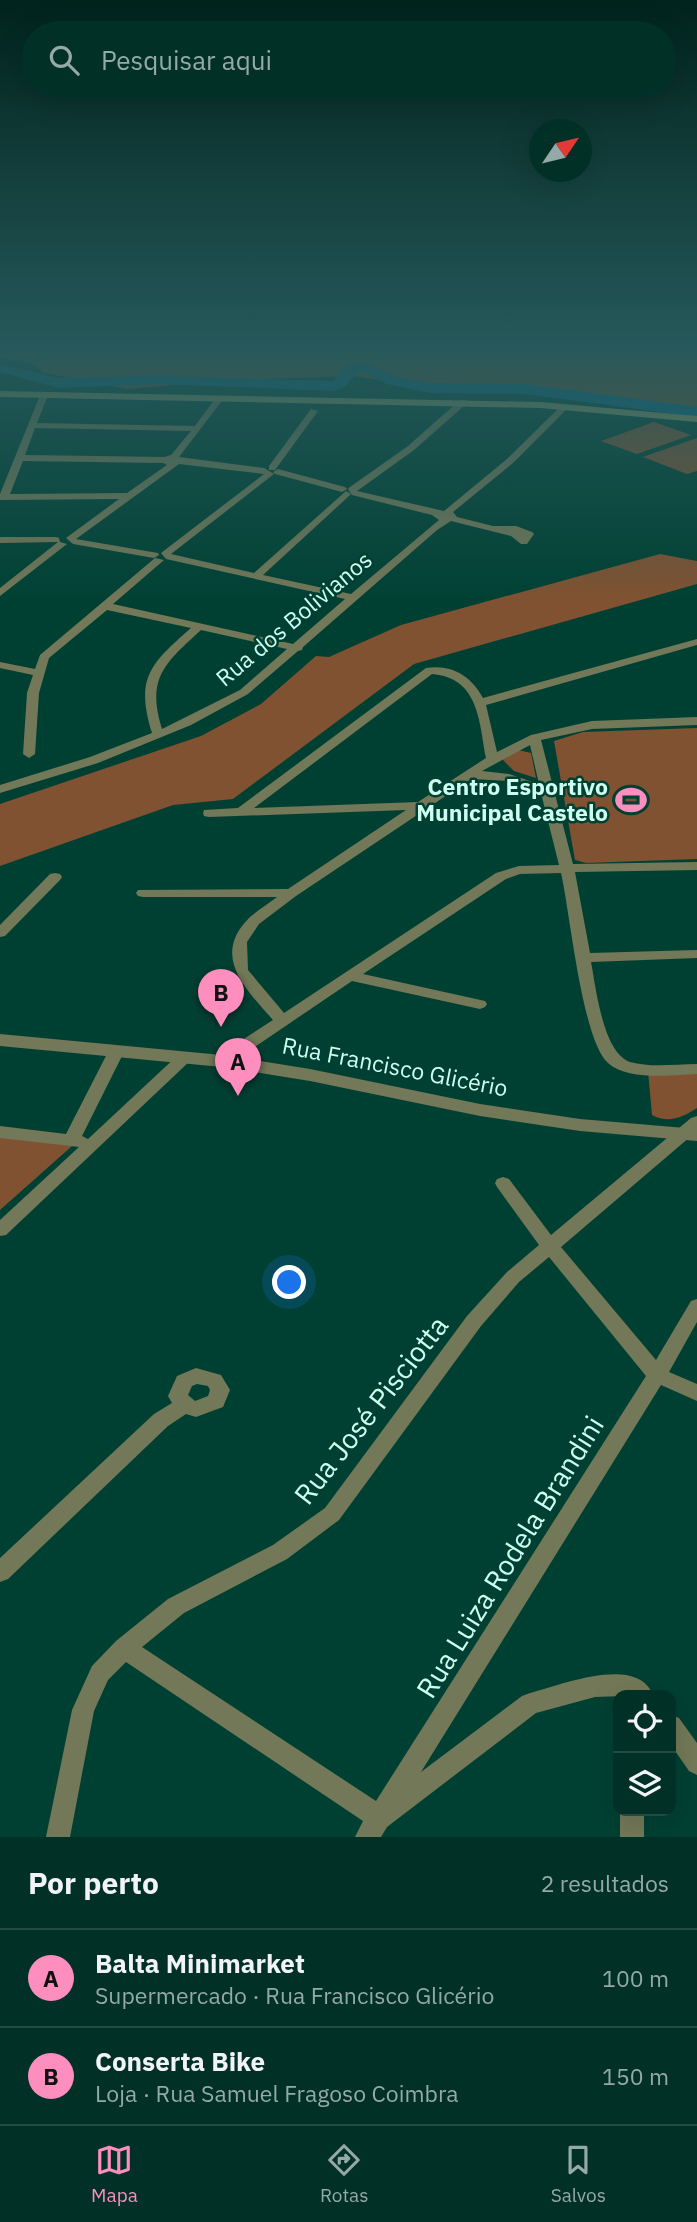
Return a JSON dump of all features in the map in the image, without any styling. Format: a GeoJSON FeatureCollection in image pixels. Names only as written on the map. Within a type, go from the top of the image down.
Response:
{"type":"FeatureCollection","features":[{"type":"Feature","properties":{"kind":"street"},"geometry":{"type":"LineString","coordinates":[[31,433],[2,497],[126,496]]}},
{"type":"Feature","properties":{"kind":"street"},"geometry":{"type":"LineString","coordinates":[[1,592],[172,461],[195,433]]}},
{"type":"Feature","properties":{"kind":"street"},"geometry":{"type":"LineString","coordinates":[[29,754],[33,693],[44,657],[163,556],[270,471],[297,433]]}},
{"type":"Feature","properties":{"kind":"street"},"geometry":{"type":"LineString","coordinates":[[257,575],[349,491],[428,433]]}},
{"type":"Feature","properties":{"kind":"street","name":"Rua dos Bolivianos"},"geometry":{"type":"LineString","coordinates":[[0,789],[40,778],[158,734],[215,709],[244,692],[298,648],[539,433]]}},
{"type":"Feature","properties":{"kind":"street"},"geometry":{"type":"LineString","coordinates":[[21,458],[172,461],[270,471],[495,528]]}},
{"type":"Feature","properties":{"kind":"street"},"geometry":{"type":"LineString","coordinates":[[0,540],[65,541],[163,556],[354,598]]}},
{"type":"Feature","properties":{"kind":"street"},"geometry":{"type":"LineString","coordinates":[[106,606],[298,648]]}},
{"type":"Feature","properties":{"kind":"street"},"geometry":{"type":"LineString","coordinates":[[158,734],[151,715],[151,677],[163,659],[200,625]]}},
{"type":"Feature","properties":{"kind":"street"},"geometry":{"type":"LineString","coordinates":[[480,703],[697,642]]}},
{"type":"Feature","properties":{"kind":"street"},"geometry":{"type":"LineString","coordinates":[[0,665],[39,673]]}},
{"type":"Feature","properties":{"kind":"street"},"geometry":{"type":"LineString","coordinates":[[243,810],[430,670],[448,671],[466,681],[477,694],[492,759]]}},
{"type":"Feature","properties":{"kind":"street"},"geometry":{"type":"LineString","coordinates":[[282,1020],[241,970],[239,956],[240,942],[254,921],[291,893],[492,759],[535,738],[592,725],[697,721]]}},
{"type":"Feature","properties":{"kind":"street"},"geometry":{"type":"LineString","coordinates":[[535,738],[546,794],[568,869],[582,958],[607,1052],[613,1059],[637,1068],[697,1069]]}},
{"type":"Feature","properties":{"kind":"street"},"geometry":{"type":"LineString","coordinates":[[467,775],[507,775],[532,784],[546,794]]}},
{"type":"Feature","properties":{"kind":"street"},"geometry":{"type":"LineString","coordinates":[[209,813],[424,806]]}},
{"type":"Feature","properties":{"kind":"street"},"geometry":{"type":"LineString","coordinates":[[222,1061],[501,876],[519,870],[697,866]]}},
{"type":"Feature","properties":{"kind":"street"},"geometry":{"type":"LineString","coordinates":[[0,933],[55,877]]}},
{"type":"Feature","properties":{"kind":"street"},"geometry":{"type":"LineString","coordinates":[[143,893],[291,893]]}},
{"type":"Feature","properties":{"kind":"street"},"geometry":{"type":"LineString","coordinates":[[582,958],[697,954]]}},
{"type":"Feature","properties":{"kind":"street"},"geometry":{"type":"LineString","coordinates":[[349,976],[480,1004]]}},
{"type":"Feature","properties":{"kind":"street","name":"Rua Francisco Glicério"},"geometry":{"type":"LineString","coordinates":[[0,1040],[222,1061],[580,1125],[693,1130]]}},
{"type":"Feature","properties":{"kind":"street"},"geometry":{"type":"LineString","coordinates":[[72,1139],[116,1052]]}},
{"type":"Feature","properties":{"kind":"street"},"geometry":{"type":"LineString","coordinates":[[0,1230],[184,1059]]}},
{"type":"Feature","properties":{"kind":"street","name":"Rua José Pisciotta"},"geometry":{"type":"LineString","coordinates":[[58,1837],[83,1710],[100,1673],[124,1648],[176,1606],[280,1552],[332,1514],[474,1321],[513,1278],[693,1130]]}},
{"type":"Feature","properties":{"kind":"street"},"geometry":{"type":"LineString","coordinates":[[0,1132],[72,1139],[92,1145]]}},
{"type":"Feature","properties":{"kind":"street"},"geometry":{"type":"LineString","coordinates":[[503,1183],[550,1245],[657,1375],[697,1393]]}},
{"type":"Feature","properties":{"kind":"street","name":"Rua Luiza Rodela Brandini"},"geometry":{"type":"LineString","coordinates":[[374,1827],[657,1375],[697,1306]]}},
{"type":"Feature","properties":{"kind":"street"},"geometry":{"type":"LineString","coordinates":[[0,1572],[161,1420],[184,1405]]}},
{"type":"Feature","properties":{"kind":"street"},"geometry":{"type":"LineString","coordinates":[[124,1648],[374,1827],[530,1704],[595,1686],[622,1690]]}},
{"type":"Feature","properties":{"kind":"street"},"geometry":{"type":"LineString","coordinates":[[676,1733],[697,1763]]}},
{"type":"Feature","properties":{"kind":"street"},"geometry":{"type":"LineString","coordinates":[[632,1816],[632,1837]]}},
{"type":"Feature","properties":{"kind":"shaded area"},"geometry":{"type":"Polygon","coordinates":[[[624,433],[691,435],[637,454],[601,441],[624,433]]]}},
{"type":"Feature","properties":{"kind":"shaded area"},"geometry":{"type":"Polygon","coordinates":[[[697,438],[697,471],[687,474],[643,457],[697,438]]]}},
{"type":"Feature","properties":{"kind":"shaded area"},"geometry":{"type":"Polygon","coordinates":[[[660,554],[697,561],[697,584],[414,664],[233,799],[173,805],[0,866],[0,804],[201,736],[261,704],[316,656],[329,657],[401,625],[660,554]]]}},
{"type":"Feature","properties":{"kind":"shaded area","name":"Centro Esportivo Municipal Castelo"},"geometry":{"type":"Polygon","coordinates":[[[697,728],[697,859],[586,863],[575,860],[554,741],[583,732],[697,728]]]}},
{"type":"Feature","properties":{"kind":"shaded area"},"geometry":{"type":"Polygon","coordinates":[[[518,750],[531,753],[536,778],[514,771],[503,760],[518,750]]]}},
{"type":"Feature","properties":{"kind":"shaded area"},"geometry":{"type":"Polygon","coordinates":[[[648,1071],[697,1071],[697,1108],[676,1118],[664,1119],[652,1115],[648,1071]]]}},
{"type":"Feature","properties":{"kind":"shaded area"},"geometry":{"type":"Polygon","coordinates":[[[0,1135],[72,1146],[0,1210],[0,1135]]]}},
{"type":"Feature","properties":{"kind":"place","name":"Centro Esportivo Municipal Castelo"},"geometry":{"type":"Point","coordinates":[631,800]}},
{"type":"Feature","properties":{"kind":"place","name":"Conserta Bike"},"geometry":{"type":"Point","coordinates":[221,1027]}},
{"type":"Feature","properties":{"kind":"place","name":"Balta Minimarket"},"geometry":{"type":"Point","coordinates":[238,1096]}}]}
